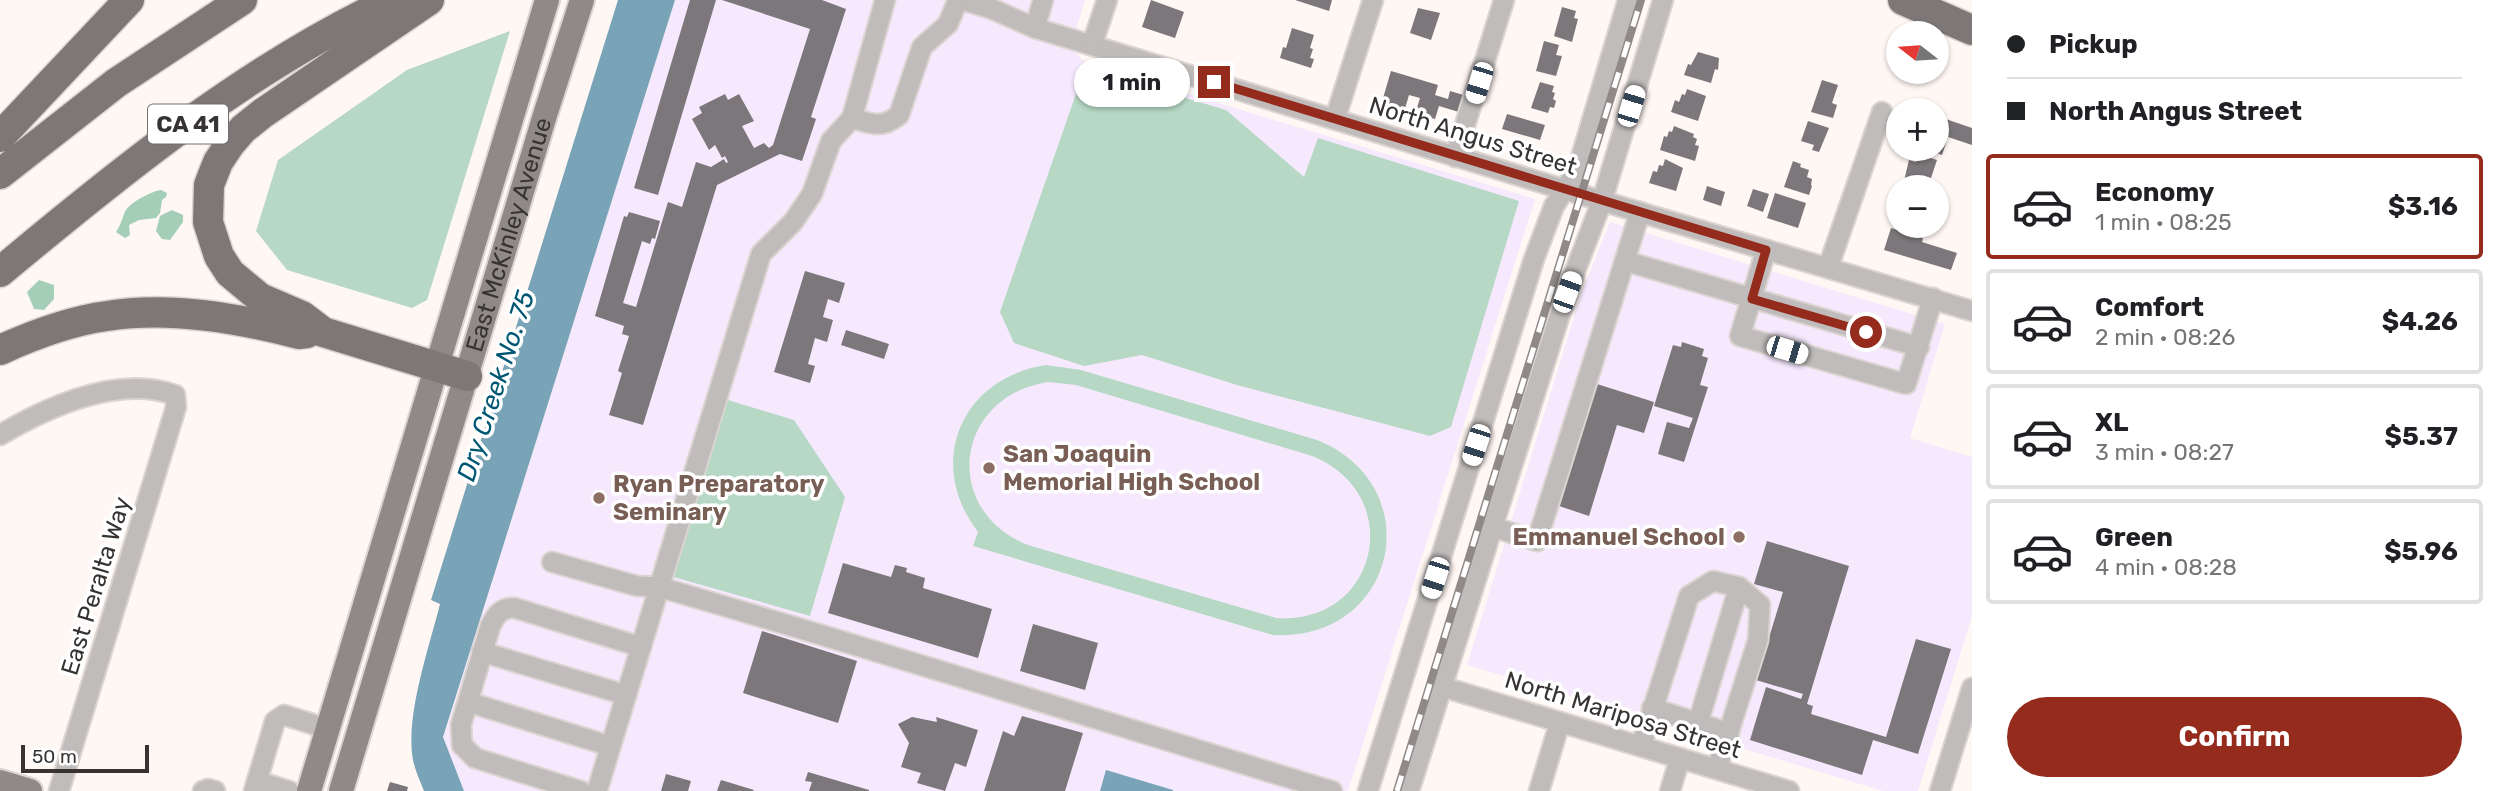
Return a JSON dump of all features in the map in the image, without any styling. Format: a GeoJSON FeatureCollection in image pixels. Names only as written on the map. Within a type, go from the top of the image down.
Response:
{"type":"FeatureCollection","features":[{"type":"Feature","properties":{"kind":"highway"},"geometry":{"type":"LineString","coordinates":[[0,136],[129,0]]}},
{"type":"Feature","properties":{"kind":"highway","name":"CA 41"},"geometry":{"type":"LineString","coordinates":[[0,174],[116,83],[242,0]]}},
{"type":"Feature","properties":{"kind":"highway","name":"CA 41"},"geometry":{"type":"LineString","coordinates":[[0,272],[90,198],[228,95],[355,18],[393,0]]}},
{"type":"Feature","properties":{"kind":"highway"},"geometry":{"type":"LineString","coordinates":[[429,0],[243,128],[218,162],[209,185],[207,204],[210,230],[219,257],[230,273],[260,298],[302,316],[323,332],[467,376]]}},
{"type":"Feature","properties":{"kind":"highway"},"geometry":{"type":"LineString","coordinates":[[1903,0],[1972,30]]}},
{"type":"Feature","properties":{"kind":"highway"},"geometry":{"type":"LineString","coordinates":[[0,350],[42,332],[109,315],[210,317],[258,324],[299,334],[323,332]]}},
{"type":"Feature","properties":{"kind":"main road","name":"East McKinley Avenue"},"geometry":{"type":"LineString","coordinates":[[309,791],[547,0]]}},
{"type":"Feature","properties":{"kind":"main road","name":"East McKinley Avenue"},"geometry":{"type":"LineString","coordinates":[[341,791],[582,0]]}},
{"type":"Feature","properties":{"kind":"main road"},"geometry":{"type":"LineString","coordinates":[[0,782],[30,791]]}},
{"type":"Feature","properties":{"kind":"street"},"geometry":{"type":"LineString","coordinates":[[597,791],[761,254],[793,222],[812,194],[831,141],[852,117],[885,0]]}},
{"type":"Feature","properties":{"kind":"street"},"geometry":{"type":"LineString","coordinates":[[852,117],[878,126],[891,122],[899,115],[922,47],[948,24],[960,0]]}},
{"type":"Feature","properties":{"kind":"street","name":"North Angus Street"},"geometry":{"type":"LineString","coordinates":[[960,0],[993,4],[1035,28],[1972,311]]}},
{"type":"Feature","properties":{"kind":"street"},"geometry":{"type":"LineString","coordinates":[[1035,28],[1043,0]]}},
{"type":"Feature","properties":{"kind":"street"},"geometry":{"type":"LineString","coordinates":[[1092,44],[1107,0]]}},
{"type":"Feature","properties":{"kind":"street"},"geometry":{"type":"LineString","coordinates":[[1335,119],[1373,0]]}},
{"type":"Feature","properties":{"kind":"street"},"geometry":{"type":"LineString","coordinates":[[1455,156],[1504,0]]}},
{"type":"Feature","properties":{"kind":"street"},"geometry":{"type":"LineString","coordinates":[[1368,791],[1534,259],[1553,206],[1580,161],[1628,0]]}},
{"type":"Feature","properties":{"kind":"street"},"geometry":{"type":"LineString","coordinates":[[1409,791],[1567,292],[1602,201],[1663,0]]}},
{"type":"Feature","properties":{"kind":"street"},"geometry":{"type":"LineString","coordinates":[[1828,268],[1882,112]]}},
{"type":"Feature","properties":{"kind":"street"},"geometry":{"type":"LineString","coordinates":[[1493,527],[1537,541],[1640,212]]}},
{"type":"Feature","properties":{"kind":"street"},"geometry":{"type":"LineString","coordinates":[[1766,250],[1740,336],[1906,384],[1933,298]]}},
{"type":"Feature","properties":{"kind":"street"},"geometry":{"type":"LineString","coordinates":[[1625,261],[1919,347]]}},
{"type":"Feature","properties":{"kind":"street","name":"East Peralta Way"},"geometry":{"type":"LineString","coordinates":[[0,435],[62,405],[114,391],[146,388],[175,395],[176,407],[59,791]]}},
{"type":"Feature","properties":{"kind":"street"},"geometry":{"type":"LineString","coordinates":[[552,562],[637,586],[659,587],[800,628],[1332,791]]}},
{"type":"Feature","properties":{"kind":"street"},"geometry":{"type":"LineString","coordinates":[[1641,746],[1689,596],[1713,581],[1739,587],[1760,605],[1758,640],[1717,769]]}},
{"type":"Feature","properties":{"kind":"street"},"geometry":{"type":"LineString","coordinates":[[1698,723],[1739,587]]}},
{"type":"Feature","properties":{"kind":"street"},"geometry":{"type":"LineString","coordinates":[[581,791],[475,758],[462,745],[461,725],[495,617],[508,608],[522,610],[641,647]]}},
{"type":"Feature","properties":{"kind":"street"},"geometry":{"type":"LineString","coordinates":[[482,652],[626,695]]}},
{"type":"Feature","properties":{"kind":"street","name":"North Mariposa Street"},"geometry":{"type":"LineString","coordinates":[[1443,687],[1788,791]]}},
{"type":"Feature","properties":{"kind":"street"},"geometry":{"type":"LineString","coordinates":[[1940,791],[1972,688]]}},
{"type":"Feature","properties":{"kind":"street"},"geometry":{"type":"LineString","coordinates":[[468,702],[610,746]]}},
{"type":"Feature","properties":{"kind":"street"},"geometry":{"type":"LineString","coordinates":[[1653,708],[1729,733]]}},
{"type":"Feature","properties":{"kind":"street"},"geometry":{"type":"LineString","coordinates":[[289,791],[256,786],[275,721],[284,715],[328,729]]}},
{"type":"Feature","properties":{"kind":"street"},"geometry":{"type":"LineString","coordinates":[[1539,791],[1560,722]]}},
{"type":"Feature","properties":{"kind":"street"},"geometry":{"type":"LineString","coordinates":[[1670,791],[1680,758]]}},
{"type":"Feature","properties":{"kind":"street"},"geometry":{"type":"LineString","coordinates":[[204,791],[215,791]]}},
{"type":"Feature","properties":{"kind":"shaded area","name":"San Joaquin Memorial High School"},"geometry":{"type":"Polygon","coordinates":[[[675,0],[1085,0],[1072,43],[1074,51],[1086,63],[1535,199],[1348,791],[464,791],[443,738],[675,0]]]}},
{"type":"Feature","properties":{"kind":"shaded area","name":"Emmanuel School"},"geometry":{"type":"Polygon","coordinates":[[[1610,222],[1945,324],[1910,438],[1972,457],[1972,616],[1918,791],[1883,791],[1467,665],[1581,294],[1610,222]]]}},
{"type":"Feature","properties":{"kind":"green space"},"geometry":{"type":"Polygon","coordinates":[[[510,31],[427,300],[412,308],[287,270],[256,231],[278,160],[407,70],[510,31]]]}},
{"type":"Feature","properties":{"kind":"green space"},"geometry":{"type":"Polygon","coordinates":[[[1085,68],[1226,110],[1304,177],[1318,138],[1519,201],[1451,427],[1430,436],[1237,385],[1142,355],[1084,366],[1014,343],[1000,312],[1085,68]]]}},
{"type":"Feature","properties":{"kind":"green space"},"geometry":{"type":"Polygon","coordinates":[[[161,190],[167,193],[156,218],[139,220],[129,225],[130,235],[125,238],[116,232],[129,207],[142,197],[161,190]]]}},
{"type":"Feature","properties":{"kind":"green space"},"geometry":{"type":"Polygon","coordinates":[[[172,210],[183,215],[183,222],[170,240],[162,239],[156,231],[160,216],[172,210]]]}},
{"type":"Feature","properties":{"kind":"green space"},"geometry":{"type":"Polygon","coordinates":[[[39,280],[54,285],[54,299],[44,310],[34,309],[27,292],[39,280]]]}},
{"type":"Feature","properties":{"kind":"green space"},"geometry":{"type":"Polygon","coordinates":[[[1046,365],[1081,370],[1317,440],[1353,462],[1376,491],[1386,524],[1384,557],[1371,589],[1348,614],[1315,631],[1273,635],[973,546],[978,532],[962,506],[954,479],[954,452],[960,428],[973,405],[992,387],[1016,373],[1046,365]],[[1048,382],[1017,392],[993,408],[978,430],[970,456],[971,482],[981,507],[1000,529],[1028,545],[1276,618],[1311,615],[1338,601],[1358,580],[1368,554],[1370,526],[1361,498],[1342,474],[1312,456],[1076,385],[1048,382]]]}},
{"type":"Feature","properties":{"kind":"green space"},"geometry":{"type":"Polygon","coordinates":[[[728,400],[794,420],[845,497],[810,616],[670,576],[728,400]]]}},
{"type":"Feature","properties":{"kind":"water"},"geometry":{"type":"Polygon","coordinates":[[[618,0],[675,0],[443,737],[464,791],[424,791],[414,764],[411,742],[419,682],[440,604],[431,600],[618,0]]]}},
{"type":"Feature","properties":{"kind":"water"},"geometry":{"type":"Polygon","coordinates":[[[1106,770],[1173,790],[1173,791],[1100,791],[1106,770]]]}},
{"type":"Feature","properties":{"kind":"building"},"geometry":{"type":"Polygon","coordinates":[[[690,0],[716,0],[658,195],[634,188],[690,0]]]}},
{"type":"Feature","properties":{"kind":"building"},"geometry":{"type":"Polygon","coordinates":[[[722,0],[822,0],[846,9],[811,117],[816,119],[802,161],[780,154],[717,185],[643,425],[609,415],[622,373],[618,371],[629,336],[622,334],[624,326],[595,316],[624,216],[627,217],[629,212],[660,221],[655,239],[652,238],[650,244],[642,241],[623,303],[636,307],[668,202],[682,207],[696,162],[711,167],[724,159],[728,162],[725,156],[722,158],[715,145],[709,150],[692,119],[702,113],[699,107],[725,94],[728,100],[739,94],[754,121],[742,126],[754,148],[764,143],[769,148],[773,145],[810,29],[722,0]]]}},
{"type":"Feature","properties":{"kind":"building"},"geometry":{"type":"Polygon","coordinates":[[[1151,0],[1184,12],[1175,38],[1142,27],[1151,0]]]}},
{"type":"Feature","properties":{"kind":"building"},"geometry":{"type":"Polygon","coordinates":[[[1295,0],[1332,0],[1329,11],[1295,0]]]}},
{"type":"Feature","properties":{"kind":"building"},"geometry":{"type":"Polygon","coordinates":[[[1562,7],[1576,11],[1574,18],[1578,19],[1572,42],[1554,36],[1562,7]]]}},
{"type":"Feature","properties":{"kind":"building"},"geometry":{"type":"Polygon","coordinates":[[[1418,8],[1440,13],[1431,40],[1410,33],[1418,8]]]}},
{"type":"Feature","properties":{"kind":"building"},"geometry":{"type":"Polygon","coordinates":[[[1292,28],[1314,35],[1310,48],[1313,49],[1310,58],[1314,59],[1311,68],[1280,58],[1292,28]]]}},
{"type":"Feature","properties":{"kind":"building"},"geometry":{"type":"Polygon","coordinates":[[[1544,41],[1559,45],[1556,55],[1562,56],[1556,76],[1536,71],[1544,41]]]}},
{"type":"Feature","properties":{"kind":"building"},"geometry":{"type":"Polygon","coordinates":[[[1698,52],[1719,58],[1718,70],[1715,69],[1711,83],[1684,75],[1688,64],[1691,65],[1698,52]]]}},
{"type":"Feature","properties":{"kind":"building"},"geometry":{"type":"Polygon","coordinates":[[[1391,71],[1438,85],[1435,95],[1448,99],[1450,91],[1467,96],[1462,113],[1439,106],[1435,119],[1415,114],[1420,98],[1409,95],[1404,112],[1381,105],[1391,71]]]}},
{"type":"Feature","properties":{"kind":"building"},"geometry":{"type":"Polygon","coordinates":[[[1822,80],[1838,85],[1832,103],[1837,105],[1833,118],[1811,112],[1822,80]]]}},
{"type":"Feature","properties":{"kind":"building"},"geometry":{"type":"Polygon","coordinates":[[[1540,82],[1554,86],[1552,92],[1555,93],[1553,99],[1556,101],[1554,108],[1550,107],[1548,113],[1531,108],[1540,82]]]}},
{"type":"Feature","properties":{"kind":"building"},"geometry":{"type":"Polygon","coordinates":[[[1687,89],[1706,96],[1698,121],[1671,112],[1675,100],[1679,102],[1687,89]]]}},
{"type":"Feature","properties":{"kind":"building"},"geometry":{"type":"Polygon","coordinates":[[[1507,114],[1545,125],[1540,140],[1502,129],[1507,114]]]}},
{"type":"Feature","properties":{"kind":"building"},"geometry":{"type":"Polygon","coordinates":[[[1949,120],[1972,128],[1972,145],[1949,137],[1949,120]]]}},
{"type":"Feature","properties":{"kind":"building"},"geometry":{"type":"Polygon","coordinates":[[[1808,121],[1829,128],[1819,152],[1812,150],[1814,145],[1801,141],[1808,121]]]}},
{"type":"Feature","properties":{"kind":"building"},"geometry":{"type":"Polygon","coordinates":[[[1674,126],[1694,134],[1693,137],[1697,139],[1695,145],[1699,146],[1695,161],[1660,150],[1664,136],[1667,137],[1669,131],[1672,132],[1674,126]]]}},
{"type":"Feature","properties":{"kind":"building"},"geometry":{"type":"Polygon","coordinates":[[[1665,159],[1683,168],[1676,191],[1649,183],[1653,171],[1657,172],[1659,165],[1663,166],[1665,159]]]}},
{"type":"Feature","properties":{"kind":"building"},"geometry":{"type":"Polygon","coordinates":[[[1793,161],[1809,170],[1807,177],[1812,179],[1812,186],[1809,195],[1784,187],[1793,161]]]}},
{"type":"Feature","properties":{"kind":"building"},"geometry":{"type":"Polygon","coordinates":[[[1909,161],[1937,161],[1932,175],[1905,175],[1909,161]]]}},
{"type":"Feature","properties":{"kind":"building"},"geometry":{"type":"Polygon","coordinates":[[[1707,186],[1725,192],[1721,206],[1703,200],[1707,186]]]}},
{"type":"Feature","properties":{"kind":"building"},"geometry":{"type":"Polygon","coordinates":[[[1753,189],[1769,194],[1763,212],[1747,206],[1753,189]]]}},
{"type":"Feature","properties":{"kind":"building"},"geometry":{"type":"Polygon","coordinates":[[[1775,193],[1806,203],[1798,228],[1767,218],[1775,193]]]}},
{"type":"Feature","properties":{"kind":"building"},"geometry":{"type":"Polygon","coordinates":[[[1888,238],[1923,238],[1922,242],[1957,253],[1951,270],[1884,250],[1888,238]]]}},
{"type":"Feature","properties":{"kind":"building"},"geometry":{"type":"Polygon","coordinates":[[[805,271],[845,283],[839,303],[828,299],[823,317],[833,320],[827,342],[815,338],[808,364],[815,366],[810,383],[774,372],[805,271]]]}},
{"type":"Feature","properties":{"kind":"building"},"geometry":{"type":"Polygon","coordinates":[[[846,330],[889,344],[884,359],[841,345],[846,330]]]}},
{"type":"Feature","properties":{"kind":"building","name":"Emmanuel School"},"geometry":{"type":"Polygon","coordinates":[[[1682,342],[1704,349],[1702,356],[1708,358],[1700,385],[1708,387],[1684,462],[1658,454],[1667,422],[1689,428],[1693,418],[1654,406],[1673,345],[1681,347],[1682,342]]]}},
{"type":"Feature","properties":{"kind":"building","name":"Emmanuel School"},"geometry":{"type":"Polygon","coordinates":[[[1597,384],[1654,402],[1644,433],[1617,425],[1589,516],[1559,506],[1597,384]]]}},
{"type":"Feature","properties":{"kind":"building","name":"Emmanuel School"},"geometry":{"type":"Polygon","coordinates":[[[1767,541],[1849,566],[1807,704],[1813,706],[1811,714],[1886,737],[1916,639],[1951,649],[1918,754],[1873,740],[1862,775],[1750,740],[1766,687],[1801,699],[1803,694],[1756,680],[1783,592],[1754,584],[1767,541]]]}},
{"type":"Feature","properties":{"kind":"building"},"geometry":{"type":"Polygon","coordinates":[[[843,563],[891,577],[895,565],[907,568],[906,572],[925,578],[923,588],[992,609],[978,658],[828,613],[843,563]]]}},
{"type":"Feature","properties":{"kind":"building"},"geometry":{"type":"Polygon","coordinates":[[[1033,624],[1098,643],[1085,690],[1020,671],[1033,624]]]}},
{"type":"Feature","properties":{"kind":"building"},"geometry":{"type":"Polygon","coordinates":[[[762,631],[857,661],[838,723],[743,693],[762,631]]]}},
{"type":"Feature","properties":{"kind":"building"},"geometry":{"type":"Polygon","coordinates":[[[1022,716],[1083,733],[1065,791],[984,791],[1003,731],[1014,736],[1022,716]]]}},
{"type":"Feature","properties":{"kind":"building"},"geometry":{"type":"Polygon","coordinates":[[[912,717],[937,722],[936,717],[978,730],[966,767],[955,763],[945,791],[917,783],[921,773],[901,767],[909,743],[898,724],[912,717]]]}},
{"type":"Feature","properties":{"kind":"building"},"geometry":{"type":"Polygon","coordinates":[[[808,772],[869,791],[809,791],[812,782],[805,781],[808,772]]]}},
{"type":"Feature","properties":{"kind":"building"},"geometry":{"type":"Polygon","coordinates":[[[666,774],[691,781],[688,791],[661,791],[666,774]]]}},
{"type":"Feature","properties":{"kind":"building"},"geometry":{"type":"Polygon","coordinates":[[[721,780],[754,790],[717,791],[721,780]]]}},
{"type":"Feature","properties":{"kind":"building"},"geometry":{"type":"Polygon","coordinates":[[[390,782],[408,787],[407,791],[387,791],[390,782]]]}},
{"type":"Feature","properties":{"kind":"railway"},"geometry":{"type":"LineString","coordinates":[[1397,791],[1641,0]]}},
{"type":"Feature","properties":{"kind":"place","name":"San Joaquin Memorial High School"},"geometry":{"type":"Point","coordinates":[989,468]}},
{"type":"Feature","properties":{"kind":"place","name":"Ryan Preparatory Seminary"},"geometry":{"type":"Point","coordinates":[599,498]}},
{"type":"Feature","properties":{"kind":"place","name":"Emmanuel School"},"geometry":{"type":"Point","coordinates":[1739,537]}},
{"type":"Feature","properties":{"kind":"route"},"geometry":{"type":"LineString","coordinates":[[1214,82],[1766,250],[1752,299],[1866,332]]}},
{"type":"Feature","properties":{"kind":"water label","name":"Dry Creek No. 75"},"geometry":{"type":"Point","coordinates":[496,386]}}]}
